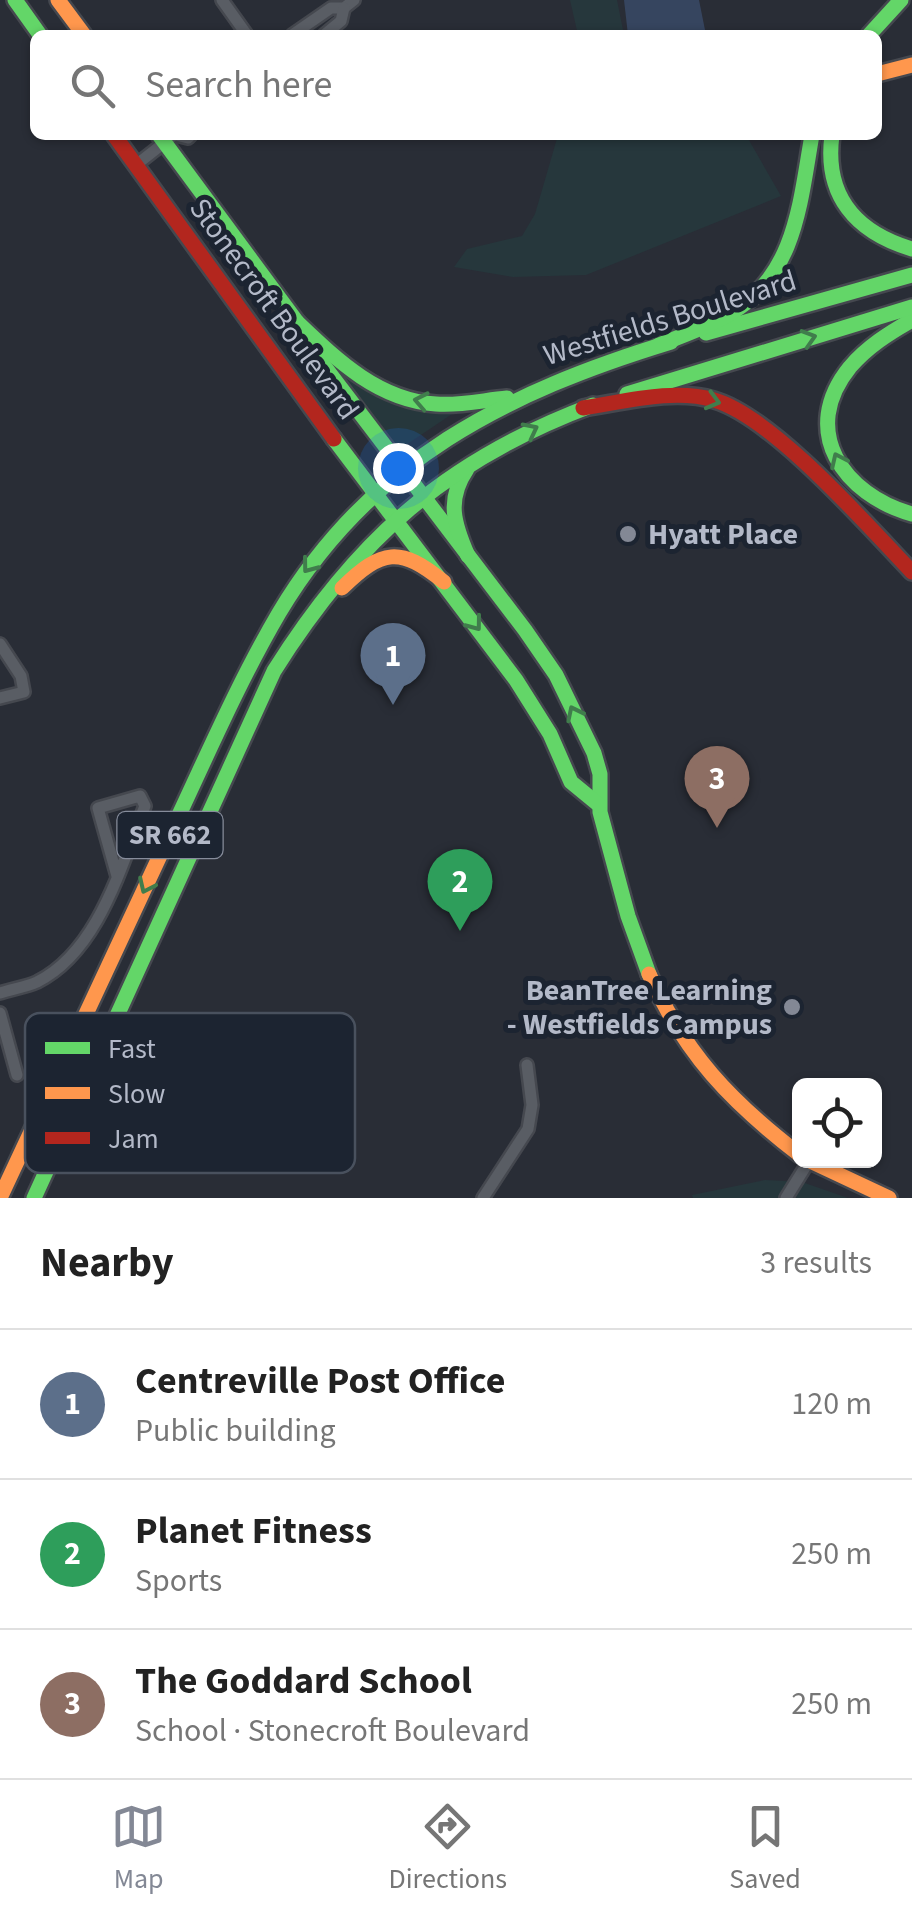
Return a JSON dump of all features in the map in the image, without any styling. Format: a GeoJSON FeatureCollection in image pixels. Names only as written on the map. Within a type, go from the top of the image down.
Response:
{"type":"FeatureCollection","features":[{"type":"Feature","properties":{"kind":"main road"},"geometry":{"type":"LineString","coordinates":[[15,0],[36,30]]}},
{"type":"Feature","properties":{"kind":"main road"},"geometry":{"type":"LineString","coordinates":[[58,0],[80,30]]}},
{"type":"Feature","properties":{"kind":"main road"},"geometry":{"type":"LineString","coordinates":[[874,30],[901,0]]}},
{"type":"Feature","properties":{"kind":"main road"},"geometry":{"type":"LineString","coordinates":[[882,73],[912,65]]}},
{"type":"Feature","properties":{"kind":"main road","name":"Stonecroft Boulevard"},"geometry":{"type":"LineString","coordinates":[[118,140],[533,705],[570,782],[599,805]]}},
{"type":"Feature","properties":{"kind":"main road","name":"Stonecroft Boulevard"},"geometry":{"type":"LineString","coordinates":[[170,140],[297,322],[312,350],[552,668],[600,776],[599,805],[636,942],[675,1028],[702,1069],[731,1102],[792,1149]]}},
{"type":"Feature","properties":{"kind":"main road"},"geometry":{"type":"LineString","coordinates":[[659,346],[743,306],[767,283],[789,251],[796,231],[811,140]]}},
{"type":"Feature","properties":{"kind":"main road"},"geometry":{"type":"LineString","coordinates":[[831,140],[828,158],[842,202],[857,222],[877,236],[912,249]]}},
{"type":"Feature","properties":{"kind":"main road","name":"Westfields Boulevard"},"geometry":{"type":"LineString","coordinates":[[87,1013],[262,639],[309,565],[374,493],[444,440],[518,396],[590,365],[912,275]]}},
{"type":"Feature","properties":{"kind":"main road","name":"Westfields Boulevard"},"geometry":{"type":"LineString","coordinates":[[118,1013],[268,684],[291,642],[330,585],[396,518],[474,460],[554,418],[912,307]]}},
{"type":"Feature","properties":{"kind":"main road"},"geometry":{"type":"LineString","coordinates":[[912,320],[874,345],[837,387],[830,412],[830,442],[839,469],[860,493],[889,510],[912,514]]}},
{"type":"Feature","properties":{"kind":"main road"},"geometry":{"type":"LineString","coordinates":[[297,322],[352,374],[393,394],[436,404],[518,396]]}},
{"type":"Feature","properties":{"kind":"main road"},"geometry":{"type":"LineString","coordinates":[[582,408],[668,396],[700,397],[726,404],[767,431],[912,572]]}},
{"type":"Feature","properties":{"kind":"main road"},"geometry":{"type":"LineString","coordinates":[[468,556],[454,522],[452,490],[474,460]]}},
{"type":"Feature","properties":{"kind":"main road"},"geometry":{"type":"LineString","coordinates":[[291,642],[306,633],[358,571],[380,557],[410,557],[444,582]]}},
{"type":"Feature","properties":{"kind":"main road","name":"Westfields Boulevard"},"geometry":{"type":"LineString","coordinates":[[0,1198],[25,1145]]}},
{"type":"Feature","properties":{"kind":"main road"},"geometry":{"type":"LineString","coordinates":[[823,1168],[889,1198]]}},
{"type":"Feature","properties":{"kind":"main road","name":"Westfields Boulevard"},"geometry":{"type":"LineString","coordinates":[[34,1198],[45,1173]]}},
{"type":"Feature","properties":{"kind":"street"},"geometry":{"type":"LineString","coordinates":[[222,0],[243,30]]}},
{"type":"Feature","properties":{"kind":"street"},"geometry":{"type":"LineString","coordinates":[[299,30],[331,8],[349,4]]}},
{"type":"Feature","properties":{"kind":"street"},"geometry":{"type":"LineString","coordinates":[[330,30],[341,21],[349,4]]}},
{"type":"Feature","properties":{"kind":"street"},"geometry":{"type":"LineString","coordinates":[[136,166],[165,140]]}},
{"type":"Feature","properties":{"kind":"street"},"geometry":{"type":"LineString","coordinates":[[0,644],[21,676],[24,692],[0,698]]}},
{"type":"Feature","properties":{"kind":"street"},"geometry":{"type":"LineString","coordinates":[[0,993],[38,981],[65,961],[88,933],[116,876],[144,806],[140,796],[98,808],[116,876]]}},
{"type":"Feature","properties":{"kind":"street"},"geometry":{"type":"LineString","coordinates":[[0,1013],[17,1075]]}},
{"type":"Feature","properties":{"kind":"street"},"geometry":{"type":"LineString","coordinates":[[483,1198],[528,1130],[532,1105],[526,1065]]}},
{"type":"Feature","properties":{"kind":"street"},"geometry":{"type":"LineString","coordinates":[[786,1198],[804,1168]]}},
{"type":"Feature","properties":{"kind":"shaded area"},"geometry":{"type":"Polygon","coordinates":[[[570,0],[617,0],[623,30],[577,30],[570,0]]]}},
{"type":"Feature","properties":{"kind":"shaded area"},"geometry":{"type":"Polygon","coordinates":[[[557,140],[749,140],[781,196],[586,275],[513,277],[454,267],[467,249],[522,236],[535,214],[557,140]]]}},
{"type":"Feature","properties":{"kind":"shaded area"},"geometry":{"type":"Polygon","coordinates":[[[343,376],[397,402],[455,412],[400,449],[343,376]]]}},
{"type":"Feature","properties":{"kind":"shaded area"},"geometry":{"type":"Polygon","coordinates":[[[765,1180],[802,1182],[848,1198],[692,1195],[765,1180]]]}},
{"type":"Feature","properties":{"kind":"water"},"geometry":{"type":"Polygon","coordinates":[[[624,0],[699,0],[705,30],[627,30],[624,0]]]}},
{"type":"Feature","properties":{"kind":"traffic: fast"},"geometry":{"type":"LineString","coordinates":[[15,0],[36,30]]}},
{"type":"Feature","properties":{"kind":"traffic: fast"},"geometry":{"type":"LineString","coordinates":[[874,30],[901,0]]}},
{"type":"Feature","properties":{"kind":"traffic: fast"},"geometry":{"type":"LineString","coordinates":[[163,140],[297,322],[312,350],[556,675],[594,753],[600,774],[600,812],[628,916],[649,974]]}},
{"type":"Feature","properties":{"kind":"traffic: fast"},"geometry":{"type":"LineString","coordinates":[[659,345],[731,313],[769,279],[791,235],[811,140]]}},
{"type":"Feature","properties":{"kind":"traffic: fast"},"geometry":{"type":"LineString","coordinates":[[832,140],[833,176],[848,208],[874,232],[912,249]]}},
{"type":"Feature","properties":{"kind":"traffic: fast"},"geometry":{"type":"LineString","coordinates":[[706,333],[912,275]]}},
{"type":"Feature","properties":{"kind":"traffic: fast"},"geometry":{"type":"LineString","coordinates":[[627,394],[912,307]]}},
{"type":"Feature","properties":{"kind":"traffic: fast"},"geometry":{"type":"LineString","coordinates":[[912,320],[879,341],[850,367],[835,391],[828,414],[829,437],[849,476],[866,492],[912,514]]}},
{"type":"Feature","properties":{"kind":"traffic: fast"},"geometry":{"type":"LineString","coordinates":[[297,322],[343,364],[395,395],[445,404],[507,398]]}},
{"type":"Feature","properties":{"kind":"traffic: fast"},"geometry":{"type":"LineString","coordinates":[[171,832],[279,613],[315,559],[356,513],[400,473],[499,409],[553,384],[671,342]]}},
{"type":"Feature","properties":{"kind":"traffic: fast"},"geometry":{"type":"LineString","coordinates":[[118,1013],[274,671],[338,581],[373,543],[449,479],[493,451],[593,405]]}},
{"type":"Feature","properties":{"kind":"traffic: fast"},"geometry":{"type":"LineString","coordinates":[[334,439],[516,680],[550,734],[571,782],[599,805]]}},
{"type":"Feature","properties":{"kind":"traffic: fast"},"geometry":{"type":"LineString","coordinates":[[467,469],[456,491],[454,512],[468,556]]}},
{"type":"Feature","properties":{"kind":"traffic: fast"},"geometry":{"type":"LineString","coordinates":[[34,1198],[45,1173]]}},
{"type":"Feature","properties":{"kind":"traffic: slow"},"geometry":{"type":"LineString","coordinates":[[58,0],[80,30]]}},
{"type":"Feature","properties":{"kind":"traffic: slow"},"geometry":{"type":"LineString","coordinates":[[882,73],[912,65]]}},
{"type":"Feature","properties":{"kind":"traffic: slow"},"geometry":{"type":"LineString","coordinates":[[342,588],[380,559],[392,557],[415,562],[444,582]]}},
{"type":"Feature","properties":{"kind":"traffic: slow"},"geometry":{"type":"LineString","coordinates":[[86,1013],[171,832]]}},
{"type":"Feature","properties":{"kind":"traffic: slow"},"geometry":{"type":"LineString","coordinates":[[649,974],[678,1029],[712,1075],[752,1116],[792,1148]]}},
{"type":"Feature","properties":{"kind":"traffic: slow"},"geometry":{"type":"LineString","coordinates":[[0,1198],[25,1144]]}},
{"type":"Feature","properties":{"kind":"traffic: slow"},"geometry":{"type":"LineString","coordinates":[[825,1168],[889,1198]]}},
{"type":"Feature","properties":{"kind":"traffic: jam"},"geometry":{"type":"LineString","coordinates":[[118,140],[334,439]]}},
{"type":"Feature","properties":{"kind":"traffic: jam"},"geometry":{"type":"LineString","coordinates":[[583,408],[682,395],[714,400],[738,410],[819,475],[912,572]]}},
{"type":"Feature","properties":{"kind":"place","name":"Hyatt Place"},"geometry":{"type":"Point","coordinates":[628,534]}},
{"type":"Feature","properties":{"kind":"place","name":"Centreville Post Office"},"geometry":{"type":"Point","coordinates":[393,705]}},
{"type":"Feature","properties":{"kind":"place","name":"The Goddard School"},"geometry":{"type":"Point","coordinates":[717,828]}},
{"type":"Feature","properties":{"kind":"place","name":"Planet Fitness"},"geometry":{"type":"Point","coordinates":[460,931]}},
{"type":"Feature","properties":{"kind":"place","name":"BeanTree Learning - Westfields Campus"},"geometry":{"type":"Point","coordinates":[792,1007]}}]}
